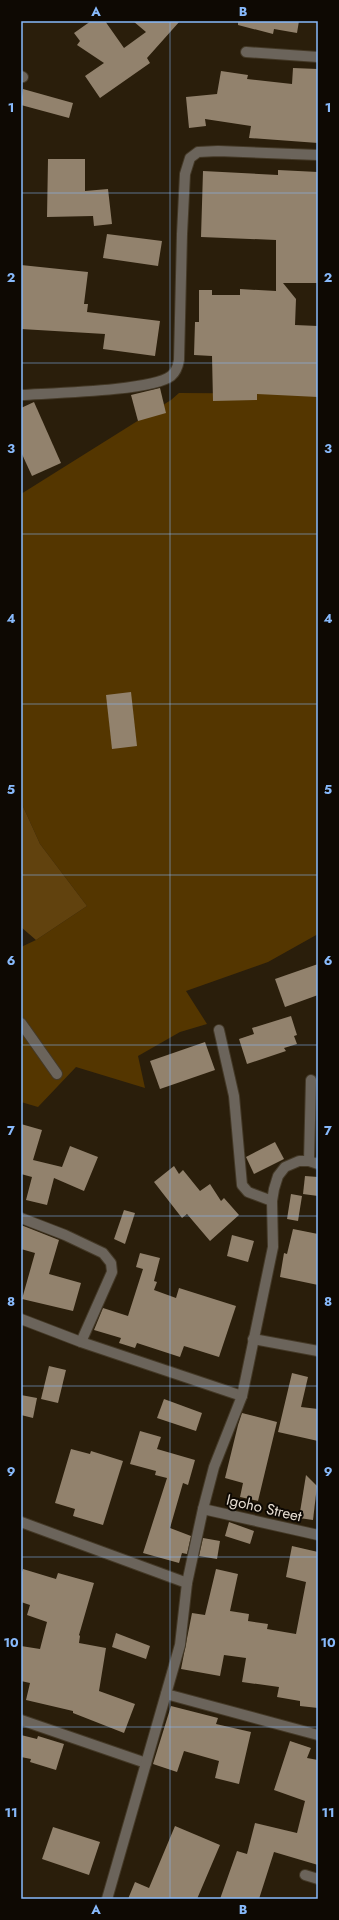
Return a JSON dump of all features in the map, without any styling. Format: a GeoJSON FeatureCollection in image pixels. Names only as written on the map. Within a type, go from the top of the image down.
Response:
{"type":"FeatureCollection","features":[{"type":"Feature","properties":{"kind":"street"},"geometry":{"type":"LineString","coordinates":[[246,52],[318,57]]}},
{"type":"Feature","properties":{"kind":"street"},"geometry":{"type":"LineString","coordinates":[[21,395],[144,385],[170,376],[177,368],[179,360],[185,174],[190,158],[198,152],[218,151],[318,155]]}},
{"type":"Feature","properties":{"kind":"street"},"geometry":{"type":"LineString","coordinates":[[21,1023],[57,1074]]}},
{"type":"Feature","properties":{"kind":"street"},"geometry":{"type":"LineString","coordinates":[[219,1030],[234,1096],[242,1185],[248,1192],[272,1201]]}},
{"type":"Feature","properties":{"kind":"street"},"geometry":{"type":"LineString","coordinates":[[107,1899],[180,1645],[187,1583],[214,1467],[242,1396],[273,1246],[272,1201],[278,1176],[285,1167],[299,1160],[313,1162],[311,1080]]}},
{"type":"Feature","properties":{"kind":"street"},"geometry":{"type":"LineString","coordinates":[[21,1218],[65,1235],[103,1253],[112,1263],[112,1272],[81,1342]]}},
{"type":"Feature","properties":{"kind":"street"},"geometry":{"type":"LineString","coordinates":[[21,1319],[81,1342],[242,1396]]}},
{"type":"Feature","properties":{"kind":"street"},"geometry":{"type":"LineString","coordinates":[[253,1339],[318,1351]]}},
{"type":"Feature","properties":{"kind":"street","name":"Igoho Street"},"geometry":{"type":"LineString","coordinates":[[203,1509],[318,1535]]}},
{"type":"Feature","properties":{"kind":"street"},"geometry":{"type":"LineString","coordinates":[[21,1522],[187,1583]]}},
{"type":"Feature","properties":{"kind":"street"},"geometry":{"type":"LineString","coordinates":[[166,1694],[318,1735]]}},
{"type":"Feature","properties":{"kind":"street"},"geometry":{"type":"LineString","coordinates":[[21,1720],[146,1763]]}},
{"type":"Feature","properties":{"kind":"street"},"geometry":{"type":"LineString","coordinates":[[306,1875],[318,1879]]}},
{"type":"Feature","properties":{"kind":"shaded area"},"geometry":{"type":"Polygon","coordinates":[[[179,393],[318,394],[318,934],[268,962],[186,991],[207,1024],[180,1032],[138,1056],[145,1088],[76,1067],[38,1107],[21,1102],[21,947],[36,940],[87,906],[40,844],[21,802],[21,494],[171,400],[179,393]]]}},
{"type":"Feature","properties":{"kind":"shaded area"},"geometry":{"type":"Polygon","coordinates":[[[21,802],[40,844],[87,906],[36,940],[21,927],[21,802]]]}},
{"type":"Feature","properties":{"kind":"building"},"geometry":{"type":"Polygon","coordinates":[[[91,21],[105,21],[124,48],[146,32],[133,21],[180,21],[147,58],[150,63],[100,98],[85,76],[104,63],[77,45],[80,41],[74,33],[91,21]]]}},
{"type":"Feature","properties":{"kind":"building"},"geometry":{"type":"Polygon","coordinates":[[[238,21],[299,21],[297,33],[274,29],[273,34],[238,25],[238,21]]]}},
{"type":"Feature","properties":{"kind":"building"},"geometry":{"type":"Polygon","coordinates":[[[293,68],[318,69],[318,143],[249,138],[251,126],[205,119],[206,126],[189,128],[186,97],[217,94],[221,71],[248,75],[247,79],[292,84],[293,68]]]}},
{"type":"Feature","properties":{"kind":"building"},"geometry":{"type":"Polygon","coordinates":[[[23,89],[73,103],[69,118],[21,105],[23,89]]]}},
{"type":"Feature","properties":{"kind":"building"},"geometry":{"type":"Polygon","coordinates":[[[48,159],[85,159],[85,191],[108,189],[112,224],[94,226],[93,216],[47,217],[48,159]]]}},
{"type":"Feature","properties":{"kind":"building"},"geometry":{"type":"Polygon","coordinates":[[[278,170],[318,172],[318,283],[283,283],[296,299],[295,325],[318,326],[318,397],[257,394],[257,400],[213,401],[212,356],[194,355],[195,322],[199,322],[199,290],[212,290],[212,295],[240,295],[240,289],[276,291],[276,240],[201,237],[203,171],[278,175],[278,170]]]}},
{"type":"Feature","properties":{"kind":"building"},"geometry":{"type":"Polygon","coordinates":[[[107,234],[162,241],[158,266],[103,258],[107,234]]]}},
{"type":"Feature","properties":{"kind":"building"},"geometry":{"type":"Polygon","coordinates":[[[21,265],[88,272],[84,304],[88,304],[87,312],[160,321],[155,356],[103,349],[105,334],[21,329],[21,265]]]}},
{"type":"Feature","properties":{"kind":"building"},"geometry":{"type":"Polygon","coordinates":[[[160,388],[166,413],[138,421],[131,395],[160,388]]]}},
{"type":"Feature","properties":{"kind":"building"},"geometry":{"type":"Polygon","coordinates":[[[34,402],[61,463],[32,476],[21,452],[21,408],[34,402]]]}},
{"type":"Feature","properties":{"kind":"building"},"geometry":{"type":"Polygon","coordinates":[[[131,692],[137,746],[112,749],[106,695],[131,692]]]}},
{"type":"Feature","properties":{"kind":"building"},"geometry":{"type":"Polygon","coordinates":[[[318,964],[318,995],[285,1007],[275,979],[318,964]]]}},
{"type":"Feature","properties":{"kind":"building"},"geometry":{"type":"Polygon","coordinates":[[[291,1016],[297,1035],[294,1036],[297,1044],[284,1048],[286,1051],[247,1064],[239,1039],[254,1034],[252,1028],[291,1016]]]}},
{"type":"Feature","properties":{"kind":"building"},"geometry":{"type":"Polygon","coordinates":[[[205,1042],[215,1070],[160,1089],[150,1061],[205,1042]]]}},
{"type":"Feature","properties":{"kind":"building"},"geometry":{"type":"Polygon","coordinates":[[[21,1124],[42,1130],[33,1160],[62,1167],[70,1146],[98,1157],[84,1191],[54,1178],[47,1205],[26,1200],[32,1177],[21,1174],[21,1124]]]}},
{"type":"Feature","properties":{"kind":"building"},"geometry":{"type":"Polygon","coordinates":[[[275,1142],[284,1159],[254,1174],[246,1157],[275,1142]]]}},
{"type":"Feature","properties":{"kind":"building"},"geometry":{"type":"Polygon","coordinates":[[[174,1166],[179,1174],[183,1170],[200,1191],[210,1184],[221,1201],[224,1198],[239,1215],[210,1241],[187,1214],[182,1218],[154,1182],[174,1166]]]}},
{"type":"Feature","properties":{"kind":"building"},"geometry":{"type":"Polygon","coordinates":[[[305,1176],[318,1177],[318,1196],[303,1194],[305,1176]]]}},
{"type":"Feature","properties":{"kind":"building"},"geometry":{"type":"Polygon","coordinates":[[[291,1194],[302,1196],[298,1221],[287,1219],[291,1194]]]}},
{"type":"Feature","properties":{"kind":"building"},"geometry":{"type":"Polygon","coordinates":[[[124,1210],[135,1213],[125,1244],[114,1239],[124,1210]]]}},
{"type":"Feature","properties":{"kind":"building"},"geometry":{"type":"Polygon","coordinates":[[[21,1225],[59,1240],[49,1274],[81,1283],[73,1311],[22,1299],[35,1253],[21,1249],[21,1225]]]}},
{"type":"Feature","properties":{"kind":"building"},"geometry":{"type":"Polygon","coordinates":[[[293,1229],[318,1234],[318,1285],[280,1277],[284,1253],[287,1254],[293,1229]]]}},
{"type":"Feature","properties":{"kind":"building"},"geometry":{"type":"Polygon","coordinates":[[[232,1235],[254,1241],[248,1262],[227,1256],[232,1235]]]}},
{"type":"Feature","properties":{"kind":"building"},"geometry":{"type":"Polygon","coordinates":[[[140,1253],[160,1258],[154,1281],[157,1282],[154,1290],[176,1298],[179,1288],[236,1306],[219,1357],[184,1346],[180,1357],[137,1343],[135,1348],[119,1343],[121,1338],[94,1330],[103,1308],[128,1316],[143,1269],[136,1267],[140,1253]]]}},
{"type":"Feature","properties":{"kind":"building"},"geometry":{"type":"Polygon","coordinates":[[[49,1366],[66,1370],[58,1403],[41,1399],[49,1366]]]}},
{"type":"Feature","properties":{"kind":"building"},"geometry":{"type":"Polygon","coordinates":[[[292,1373],[308,1377],[301,1407],[318,1409],[318,1441],[278,1432],[292,1373]]]}},
{"type":"Feature","properties":{"kind":"building"},"geometry":{"type":"Polygon","coordinates":[[[21,1395],[37,1398],[33,1418],[21,1415],[21,1395]]]}},
{"type":"Feature","properties":{"kind":"building"},"geometry":{"type":"Polygon","coordinates":[[[164,1399],[202,1413],[196,1431],[157,1418],[164,1399]]]}},
{"type":"Feature","properties":{"kind":"building"},"geometry":{"type":"Polygon","coordinates":[[[242,1413],[277,1422],[258,1501],[240,1497],[243,1483],[225,1478],[242,1413]]]}},
{"type":"Feature","properties":{"kind":"building"},"geometry":{"type":"Polygon","coordinates":[[[140,1431],[161,1437],[157,1449],[195,1460],[188,1485],[183,1483],[170,1528],[191,1536],[187,1554],[182,1553],[179,1563],[143,1553],[167,1478],[155,1475],[156,1471],[130,1464],[140,1431]]]}},
{"type":"Feature","properties":{"kind":"building"},"geometry":{"type":"Polygon","coordinates":[[[71,1449],[90,1454],[91,1451],[123,1461],[103,1525],[73,1516],[75,1509],[55,1503],[71,1449]]]}},
{"type":"Feature","properties":{"kind":"building"},"geometry":{"type":"Polygon","coordinates":[[[306,1475],[317,1486],[313,1520],[299,1518],[306,1475]]]}},
{"type":"Feature","properties":{"kind":"building"},"geometry":{"type":"Polygon","coordinates":[[[229,1522],[254,1531],[250,1544],[225,1536],[229,1522]]]}},
{"type":"Feature","properties":{"kind":"building"},"geometry":{"type":"Polygon","coordinates":[[[203,1538],[220,1541],[217,1559],[199,1556],[203,1538]]]}},
{"type":"Feature","properties":{"kind":"building"},"geometry":{"type":"Polygon","coordinates":[[[292,1546],[318,1552],[318,1708],[300,1706],[300,1701],[277,1697],[279,1687],[242,1682],[246,1658],[224,1655],[220,1676],[181,1669],[192,1613],[205,1615],[216,1569],[238,1574],[230,1611],[249,1614],[248,1621],[268,1624],[267,1629],[296,1634],[306,1582],[286,1577],[292,1546]]]}},
{"type":"Feature","properties":{"kind":"building"},"geometry":{"type":"Polygon","coordinates":[[[23,1569],[56,1579],[58,1573],[94,1583],[79,1635],[79,1643],[106,1648],[99,1691],[135,1704],[124,1733],[73,1713],[73,1711],[26,1700],[30,1683],[21,1681],[21,1646],[40,1649],[47,1622],[27,1615],[30,1605],[21,1602],[21,1575],[23,1569]]]}},
{"type":"Feature","properties":{"kind":"building"},"geometry":{"type":"Polygon","coordinates":[[[116,1633],[150,1646],[146,1659],[112,1647],[116,1633]]]}},
{"type":"Feature","properties":{"kind":"building"},"geometry":{"type":"Polygon","coordinates":[[[171,1706],[218,1718],[216,1724],[251,1732],[239,1784],[215,1778],[219,1761],[184,1751],[177,1772],[153,1764],[171,1706]]]}},
{"type":"Feature","properties":{"kind":"building"},"geometry":{"type":"Polygon","coordinates":[[[21,1735],[37,1739],[38,1736],[64,1744],[56,1770],[30,1762],[31,1759],[21,1757],[21,1735]]]}},
{"type":"Feature","properties":{"kind":"building"},"geometry":{"type":"Polygon","coordinates":[[[290,1741],[311,1748],[307,1758],[318,1760],[318,1865],[274,1852],[259,1899],[220,1899],[237,1851],[247,1854],[255,1823],[297,1833],[305,1801],[274,1790],[290,1741]]]}},
{"type":"Feature","properties":{"kind":"building"},"geometry":{"type":"Polygon","coordinates":[[[175,1826],[220,1845],[197,1899],[128,1899],[135,1882],[149,1888],[175,1826]]]}},
{"type":"Feature","properties":{"kind":"building"},"geometry":{"type":"Polygon","coordinates":[[[53,1827],[100,1842],[89,1875],[42,1859],[53,1827]]]}}]}
